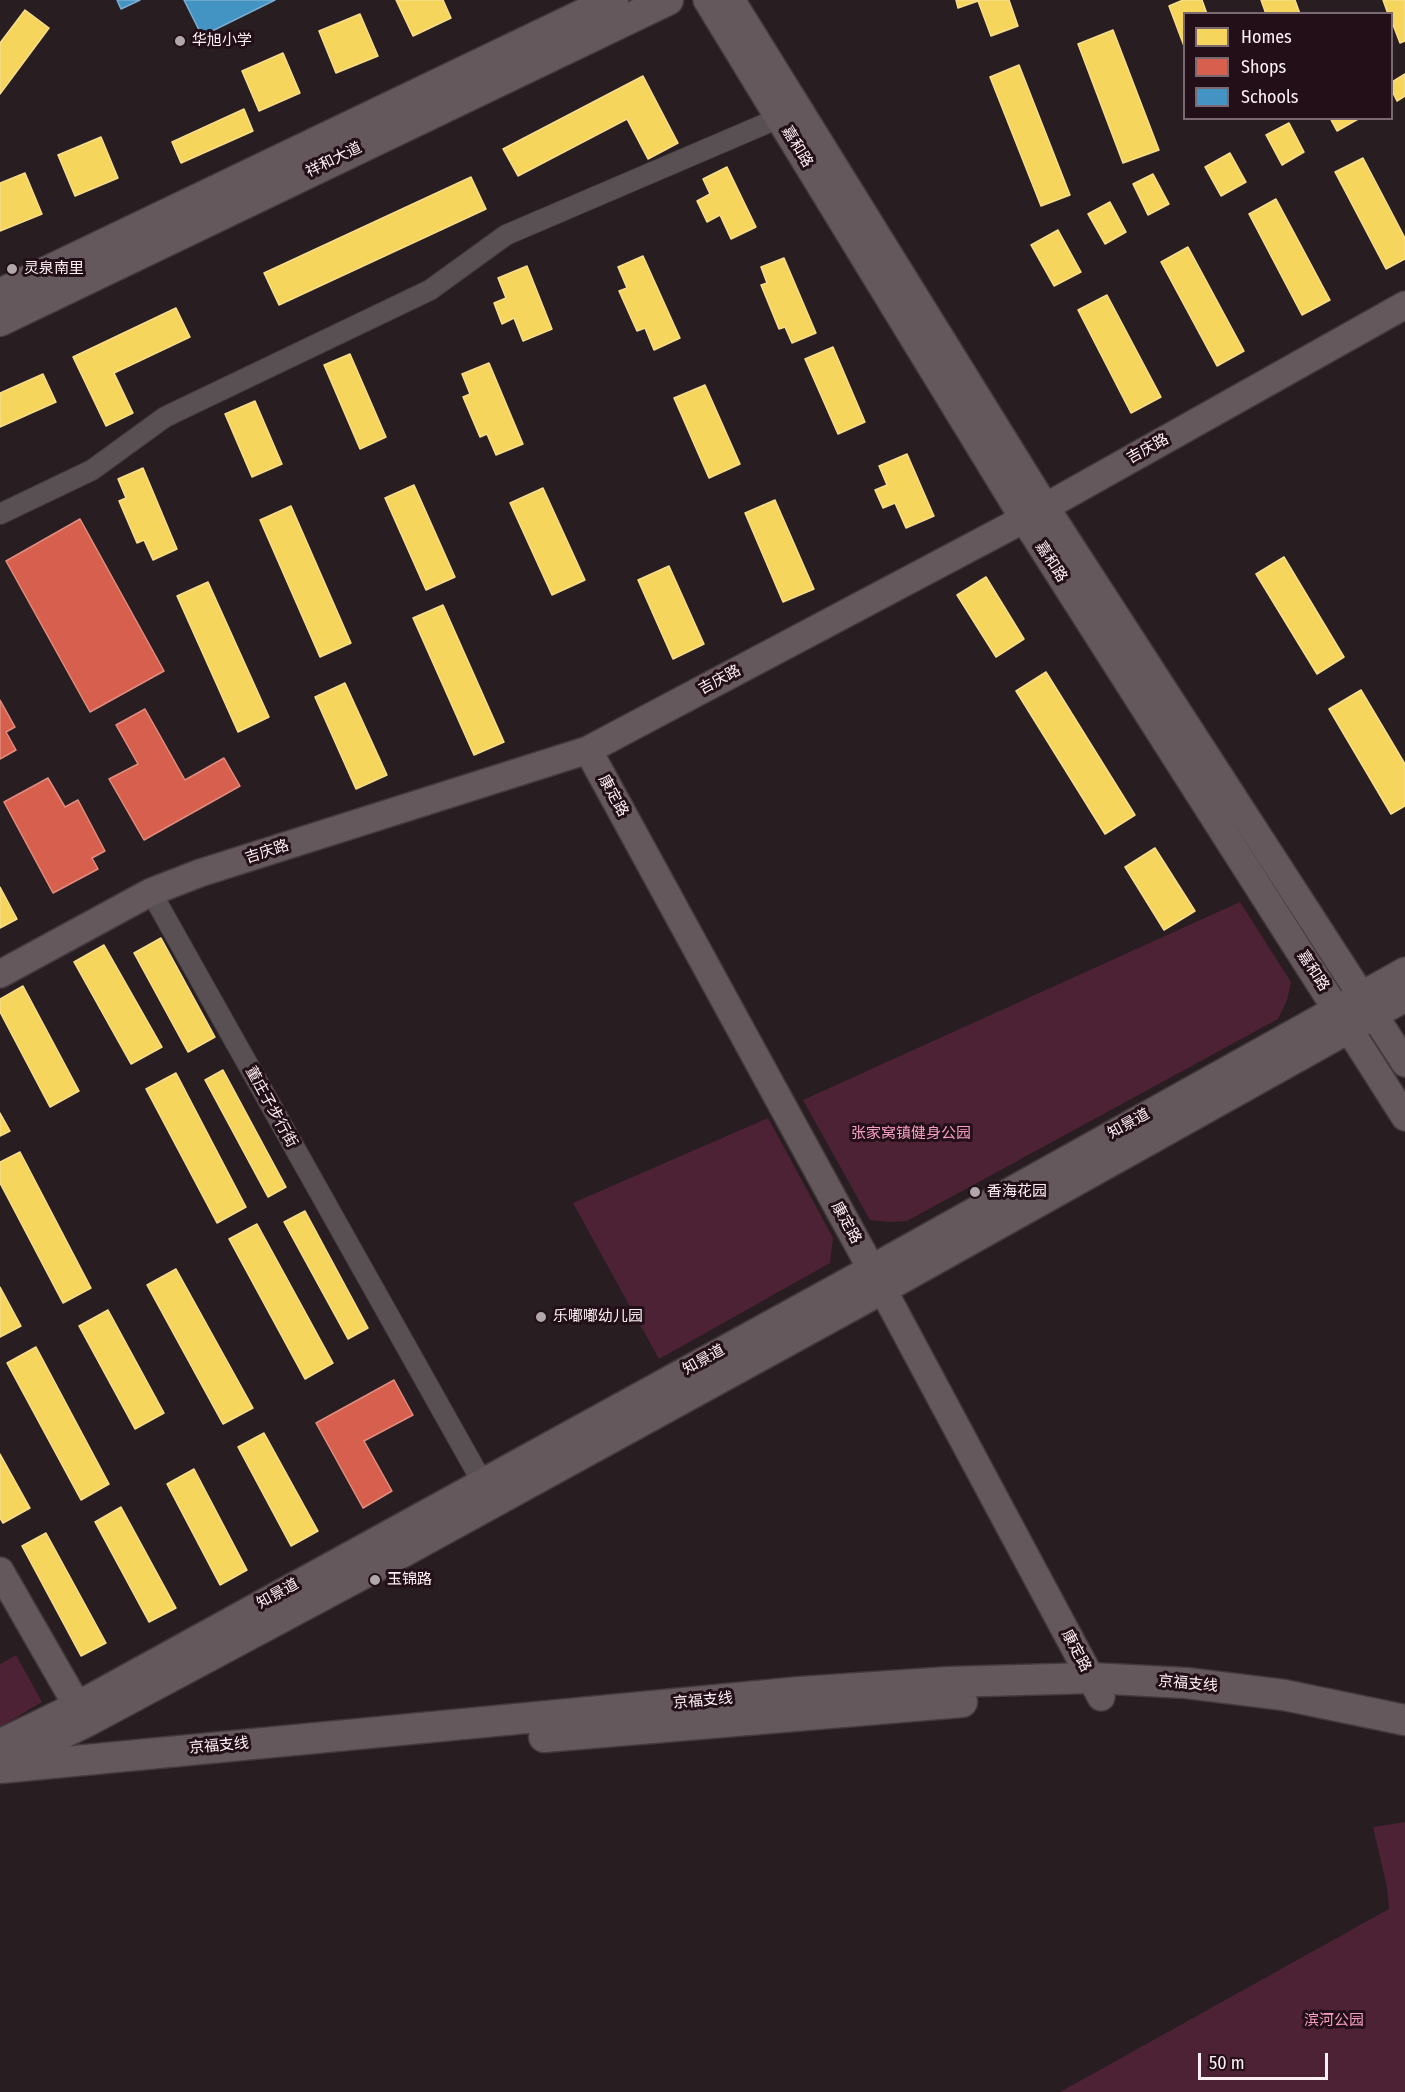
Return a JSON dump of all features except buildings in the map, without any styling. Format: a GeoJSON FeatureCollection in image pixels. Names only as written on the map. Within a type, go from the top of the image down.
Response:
{"type":"FeatureCollection","features":[{"type":"Feature","properties":{"kind":"main road","name":"祥和大道"},"geometry":{"type":"LineString","coordinates":[[0,294],[613,0]]}},
{"type":"Feature","properties":{"kind":"main road","name":"祥和大道"},"geometry":{"type":"LineString","coordinates":[[0,321],[668,0]]}},
{"type":"Feature","properties":{"kind":"main road","name":"嘉和路"},"geometry":{"type":"LineString","coordinates":[[707,0],[779,118],[1035,513],[1405,1063]]}},
{"type":"Feature","properties":{"kind":"main road","name":"嘉和路"},"geometry":{"type":"LineString","coordinates":[[731,0],[1035,513],[1405,1117]]}},
{"type":"Feature","properties":{"kind":"main road","name":"吉庆路"},"geometry":{"type":"LineString","coordinates":[[0,974],[151,892],[200,873],[588,750],[1035,513],[1405,305]]}},
{"type":"Feature","properties":{"kind":"main road","name":"康定路"},"geometry":{"type":"LineString","coordinates":[[588,750],[877,1279],[1096,1688]]}},
{"type":"Feature","properties":{"kind":"main road","name":"知景道"},"geometry":{"type":"LineString","coordinates":[[0,1767],[81,1714],[877,1279],[1368,1005],[1405,971]]}},
{"type":"Feature","properties":{"kind":"main road","name":"知景道"},"geometry":{"type":"LineString","coordinates":[[1368,1005],[1405,998]]}},
{"type":"Feature","properties":{"kind":"main road"},"geometry":{"type":"LineString","coordinates":[[0,1571],[81,1714]]}},
{"type":"Feature","properties":{"kind":"main road","name":"京福支线"},"geometry":{"type":"LineString","coordinates":[[0,1767],[800,1692],[950,1682],[1096,1688],[1179,1702],[1275,1714],[1405,1740]]}},
{"type":"Feature","properties":{"kind":"main road","name":"京福支线"},"geometry":{"type":"LineString","coordinates":[[0,1785],[752,1718],[952,1703],[1096,1688],[1186,1683],[1284,1695],[1405,1720]]}},
{"type":"Feature","properties":{"kind":"main road","name":"知景道"},"geometry":{"type":"LineString","coordinates":[[0,1743],[81,1714]]}},
{"type":"Feature","properties":{"kind":"street"},"geometry":{"type":"LineString","coordinates":[[0,514],[92,470],[165,417],[430,290],[506,235],[779,118]]}},
{"type":"Feature","properties":{"kind":"street","name":"董庄子步行街"},"geometry":{"type":"LineString","coordinates":[[151,892],[488,1492]]}},
{"type":"Feature","properties":{"kind":"green space","name":"张家窝镇健身公园"},"geometry":{"type":"Polygon","coordinates":[[[1240,902],[1291,982],[1287,1000],[1278,1019],[907,1221],[870,1220],[803,1100],[1240,902]]]}},
{"type":"Feature","properties":{"kind":"green space"},"geometry":{"type":"Polygon","coordinates":[[[768,1118],[833,1238],[830,1263],[659,1359],[573,1203],[768,1118]]]}},
{"type":"Feature","properties":{"kind":"green space"},"geometry":{"type":"Polygon","coordinates":[[[16,1655],[42,1702],[0,1727],[0,1664],[16,1655]]]}},
{"type":"Feature","properties":{"kind":"green space","name":"滨河公园"},"geometry":{"type":"Polygon","coordinates":[[[1405,1822],[1405,2092],[1060,2092],[1389,1909],[1387,1887],[1373,1827],[1405,1822]]]}},
{"type":"Feature","properties":{"kind":"place","name":"华旭小学"},"geometry":{"type":"Point","coordinates":[180,41]}},
{"type":"Feature","properties":{"kind":"place","name":"灵泉南里"},"geometry":{"type":"Point","coordinates":[12,269]}},
{"type":"Feature","properties":{"kind":"place","name":"香海花园"},"geometry":{"type":"Point","coordinates":[975,1192]}},
{"type":"Feature","properties":{"kind":"place","name":"乐嘟嘟幼儿园"},"geometry":{"type":"Point","coordinates":[541,1317]}},
{"type":"Feature","properties":{"kind":"place","name":"玉锦路"},"geometry":{"type":"Point","coordinates":[375,1580]}}]}
